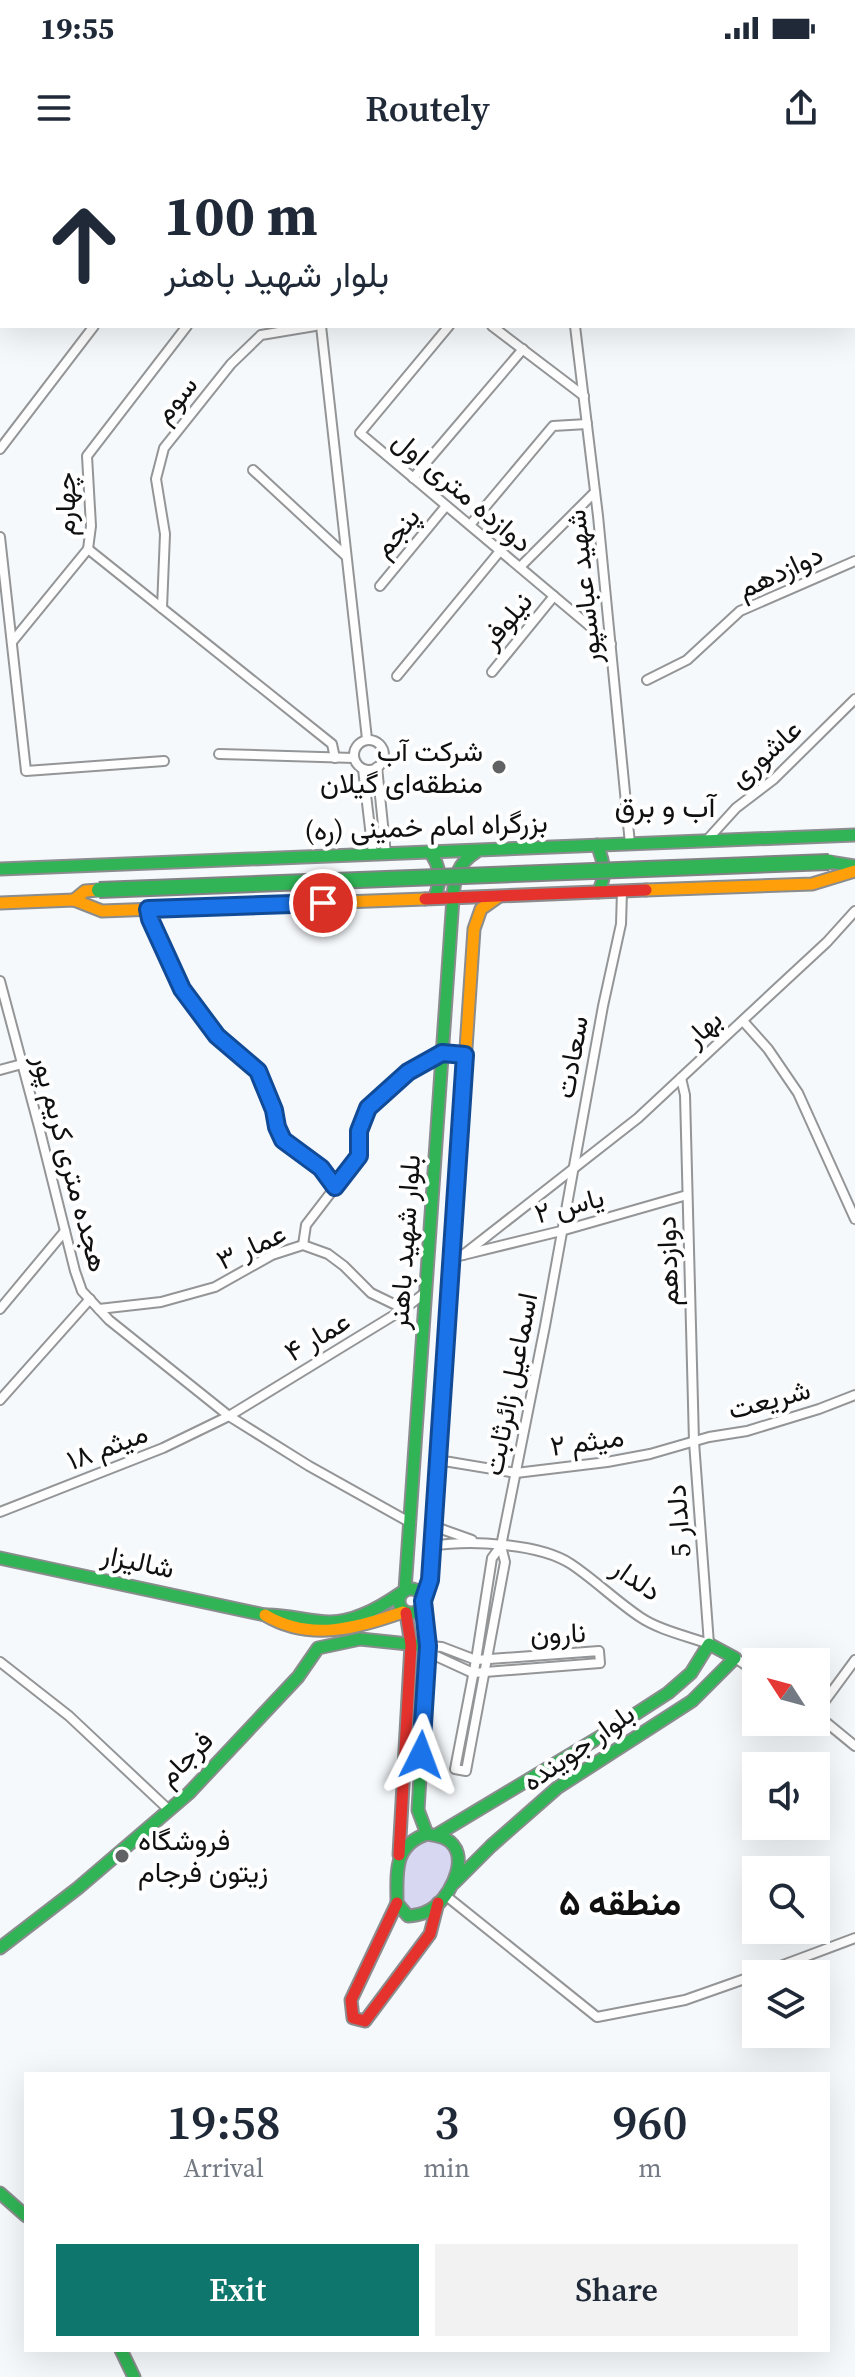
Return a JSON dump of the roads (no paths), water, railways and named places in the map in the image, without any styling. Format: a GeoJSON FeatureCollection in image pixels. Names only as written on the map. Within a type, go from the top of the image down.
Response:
{"type":"FeatureCollection","features":[{"type":"Feature","properties":{"kind":"main road","name":"بزرگراه امام خمینی (ره)"},"geometry":{"type":"LineString","coordinates":[[0,869],[855,835]]}},
{"type":"Feature","properties":{"kind":"main road"},"geometry":{"type":"LineString","coordinates":[[597,845],[605,872],[598,892]]}},
{"type":"Feature","properties":{"kind":"main road"},"geometry":{"type":"LineString","coordinates":[[470,897],[461,885],[457,869],[469,855],[484,850]]}},
{"type":"Feature","properties":{"kind":"main road"},"geometry":{"type":"LineString","coordinates":[[430,852],[441,874],[434,898]]}},
{"type":"Feature","properties":{"kind":"main road","name":"بزرگراه امام خمینی (ره)"},"geometry":{"type":"LineString","coordinates":[[74,900],[85,891],[99,890],[829,862],[855,868]]}},
{"type":"Feature","properties":{"kind":"main road","name":"بزرگراه امام خمینی (ره)"},"geometry":{"type":"LineString","coordinates":[[0,903],[74,900],[101,911],[812,884],[855,868]]}},
{"type":"Feature","properties":{"kind":"main road","name":"بلوار شهید باهنر"},"geometry":{"type":"LineString","coordinates":[[403,1592],[411,1523],[457,869]]}},
{"type":"Feature","properties":{"kind":"main road","name":"بلوار شهید باهنر"},"geometry":{"type":"LineString","coordinates":[[433,1834],[418,1810],[428,1646],[423,1601],[430,1580],[457,1256],[461,1123],[474,923],[485,905],[503,896]]}},
{"type":"Feature","properties":{"kind":"main road"},"geometry":{"type":"LineString","coordinates":[[442,1053],[465,1055]]}},
{"type":"Feature","properties":{"kind":"main road"},"geometry":{"type":"LineString","coordinates":[[438,1121],[461,1123]]}},
{"type":"Feature","properties":{"kind":"main road","name":"شالیزار"},"geometry":{"type":"LineString","coordinates":[[0,1558],[265,1615],[276,1614],[340,1632],[405,1612]]}},
{"type":"Feature","properties":{"kind":"main road"},"geometry":{"type":"LineString","coordinates":[[399,1855],[418,1835],[433,1834],[455,1846],[459,1870],[430,1934],[365,2021],[353,2018],[351,2000],[397,1903],[399,1855],[411,1645],[405,1612],[398,1600],[403,1592],[417,1590],[423,1601],[418,1611],[405,1612]]}},
{"type":"Feature","properties":{"kind":"main road","name":"شالیزار"},"geometry":{"type":"LineString","coordinates":[[322,1626],[352,1618],[403,1592]]}},
{"type":"Feature","properties":{"kind":"main road"},"geometry":{"type":"LineString","coordinates":[[322,1626],[318,1648],[360,1639],[428,1646]]}},
{"type":"Feature","properties":{"kind":"main road","name":"دلدار"},"geometry":{"type":"LineString","coordinates":[[709,1644],[735,1658]]}},
{"type":"Feature","properties":{"kind":"main road","name":"بلوار جوینده"},"geometry":{"type":"LineString","coordinates":[[433,1834],[603,1735],[668,1693],[691,1673],[709,1644]]}},
{"type":"Feature","properties":{"kind":"main road","name":"فرجام"},"geometry":{"type":"LineString","coordinates":[[0,1948],[78,1888],[169,1810],[222,1759],[298,1677],[318,1648]]}},
{"type":"Feature","properties":{"kind":"main road","name":"بلوار جوینده"},"geometry":{"type":"LineString","coordinates":[[446,1894],[491,1846],[557,1788],[692,1701],[735,1658]]}},
{"type":"Feature","properties":{"kind":"main road"},"geometry":{"type":"LineString","coordinates":[[397,1903],[408,1916],[415,1917],[427,1912],[446,1894]]}},
{"type":"Feature","properties":{"kind":"main road"},"geometry":{"type":"LineString","coordinates":[[0,2193],[24,2214]]}},
{"type":"Feature","properties":{"kind":"main road"},"geometry":{"type":"LineString","coordinates":[[122,2352],[134,2377]]}},
{"type":"Feature","properties":{"kind":"street"},"geometry":{"type":"LineString","coordinates":[[0,449],[92,328]]}},
{"type":"Feature","properties":{"kind":"street","name":"چهارم"},"geometry":{"type":"LineString","coordinates":[[12,642],[88,549],[91,526],[87,456],[185,328]]}},
{"type":"Feature","properties":{"kind":"street","name":"سوم"},"geometry":{"type":"LineString","coordinates":[[162,608],[165,534],[156,479],[164,448],[231,364],[261,335],[305,328]]}},
{"type":"Feature","properties":{"kind":"street"},"geometry":{"type":"LineString","coordinates":[[318,328],[367,739]]}},
{"type":"Feature","properties":{"kind":"street","name":"دوازده متری اول"},"geometry":{"type":"LineString","coordinates":[[447,328],[360,433],[612,645]]}},
{"type":"Feature","properties":{"kind":"street"},"geometry":{"type":"LineString","coordinates":[[495,328],[584,396]]}},
{"type":"Feature","properties":{"kind":"street","name":"شهید عباسپور"},"geometry":{"type":"LineString","coordinates":[[575,328],[612,645],[630,844]]}},
{"type":"Feature","properties":{"kind":"street"},"geometry":{"type":"LineString","coordinates":[[413,478],[523,349]]}},
{"type":"Feature","properties":{"kind":"street"},"geometry":{"type":"LineString","coordinates":[[470,525],[553,426],[587,424]]}},
{"type":"Feature","properties":{"kind":"street"},"geometry":{"type":"LineString","coordinates":[[253,470],[347,556]]}},
{"type":"Feature","properties":{"kind":"street"},"geometry":{"type":"LineString","coordinates":[[520,567],[595,492]]}},
{"type":"Feature","properties":{"kind":"street","name":"پنجم"},"geometry":{"type":"LineString","coordinates":[[380,586],[446,506]]}},
{"type":"Feature","properties":{"kind":"street"},"geometry":{"type":"LineString","coordinates":[[0,537],[26,771],[164,761]]}},
{"type":"Feature","properties":{"kind":"street"},"geometry":{"type":"LineString","coordinates":[[88,549],[332,744],[335,758]]}},
{"type":"Feature","properties":{"kind":"street"},"geometry":{"type":"LineString","coordinates":[[397,676],[500,551]]}},
{"type":"Feature","properties":{"kind":"street","name":"دوازدهم"},"geometry":{"type":"LineString","coordinates":[[647,680],[687,660],[740,611],[855,561]]}},
{"type":"Feature","properties":{"kind":"street","name":"نیلوفر"},"geometry":{"type":"LineString","coordinates":[[492,672],[554,596]]}},
{"type":"Feature","properties":{"kind":"street","name":"عاشوری"},"geometry":{"type":"LineString","coordinates":[[706,841],[736,808],[774,779],[855,699]]}},
{"type":"Feature","properties":{"kind":"street"},"geometry":{"type":"LineString","coordinates":[[367,739],[377,742],[383,749],[383,759],[377,767],[368,770],[359,766],[354,758],[355,748],[367,739]]}},
{"type":"Feature","properties":{"kind":"street"},"geometry":{"type":"LineString","coordinates":[[219,754],[354,758]]}},
{"type":"Feature","properties":{"kind":"street"},"geometry":{"type":"LineString","coordinates":[[377,767],[380,854]]}},
{"type":"Feature","properties":{"kind":"street"},"geometry":{"type":"LineString","coordinates":[[363,769],[380,854]]}},
{"type":"Feature","properties":{"kind":"street","name":"سعادت"},"geometry":{"type":"LineString","coordinates":[[561,1231],[621,924],[622,891]]}},
{"type":"Feature","properties":{"kind":"street"},"geometry":{"type":"LineString","coordinates":[[148,909],[182,989],[217,1036],[258,1071],[283,1140],[321,1168],[335,1187]]}},
{"type":"Feature","properties":{"kind":"street","name":"بهار"},"geometry":{"type":"LineString","coordinates":[[457,1256],[638,1118],[827,942],[855,911]]}},
{"type":"Feature","properties":{"kind":"street","name":"هجده متری کریم پور"},"geometry":{"type":"LineString","coordinates":[[0,981],[82,1291],[109,1320],[229,1416],[309,1466],[411,1523]]}},
{"type":"Feature","properties":{"kind":"street"},"geometry":{"type":"LineString","coordinates":[[743,1021],[768,1049],[798,1093],[855,1219]]}},
{"type":"Feature","properties":{"kind":"street"},"geometry":{"type":"LineString","coordinates":[[303,1245],[306,1225],[359,1156],[359,1131],[368,1108],[408,1072],[442,1053]]}},
{"type":"Feature","properties":{"kind":"street"},"geometry":{"type":"LineString","coordinates":[[0,1070],[22,1064]]}},
{"type":"Feature","properties":{"kind":"street","name":"دوازدهم"},"geometry":{"type":"LineString","coordinates":[[681,1078],[685,1095],[694,1442]]}},
{"type":"Feature","properties":{"kind":"street","name":"یاس ۲"},"geometry":{"type":"LineString","coordinates":[[457,1256],[561,1231],[687,1195]]}},
{"type":"Feature","properties":{"kind":"street"},"geometry":{"type":"LineString","coordinates":[[0,1309],[65,1231]]}},
{"type":"Feature","properties":{"kind":"street","name":"اسماعیل زائرثابت"},"geometry":{"type":"LineString","coordinates":[[501,1546],[561,1231]]}},
{"type":"Feature","properties":{"kind":"street","name":"عمار ۳"},"geometry":{"type":"LineString","coordinates":[[99,1309],[161,1302],[215,1287],[272,1255],[303,1245],[328,1254],[371,1293],[404,1309]]}},
{"type":"Feature","properties":{"kind":"street","name":"عمار ۴"},"geometry":{"type":"LineString","coordinates":[[229,1416],[404,1309],[426,1292]]}},
{"type":"Feature","properties":{"kind":"street"},"geometry":{"type":"LineString","coordinates":[[0,1400],[90,1299]]}},
{"type":"Feature","properties":{"kind":"street","name":"شریعت"},"geometry":{"type":"LineString","coordinates":[[694,1442],[747,1431],[855,1395]]}},
{"type":"Feature","properties":{"kind":"street","name":"میثم ۱۸"},"geometry":{"type":"LineString","coordinates":[[0,1512],[163,1448],[229,1416]]}},
{"type":"Feature","properties":{"kind":"street","name":"میثم ۲"},"geometry":{"type":"LineString","coordinates":[[438,1460],[516,1473],[607,1462],[694,1442]]}},
{"type":"Feature","properties":{"kind":"street","name":"دلدار 5"},"geometry":{"type":"LineString","coordinates":[[694,1442],[709,1644]]}},
{"type":"Feature","properties":{"kind":"street"},"geometry":{"type":"LineString","coordinates":[[433,1526],[484,1544]]}},
{"type":"Feature","properties":{"kind":"street"},"geometry":{"type":"LineString","coordinates":[[432,1546],[484,1544]]}},
{"type":"Feature","properties":{"kind":"street","name":"دلدار"},"geometry":{"type":"LineString","coordinates":[[484,1544],[551,1553],[571,1564],[642,1619],[709,1644]]}},
{"type":"Feature","properties":{"kind":"street"},"geometry":{"type":"LineString","coordinates":[[501,1546],[505,1562],[466,1771],[455,1769],[492,1558],[501,1546]]}},
{"type":"Feature","properties":{"kind":"street","name":"نارون"},"geometry":{"type":"LineString","coordinates":[[428,1646],[442,1647],[476,1660],[599,1651],[600,1663],[473,1673],[436,1656],[428,1646]]}},
{"type":"Feature","properties":{"kind":"street","name":"دلدار"},"geometry":{"type":"LineString","coordinates":[[735,1658],[742,1663]]}},
{"type":"Feature","properties":{"kind":"street"},"geometry":{"type":"LineString","coordinates":[[830,1695],[855,1660]]}},
{"type":"Feature","properties":{"kind":"street"},"geometry":{"type":"LineString","coordinates":[[0,1662],[69,1716],[169,1810]]}},
{"type":"Feature","properties":{"kind":"street"},"geometry":{"type":"LineString","coordinates":[[830,1725],[855,1746]]}},
{"type":"Feature","properties":{"kind":"street"},"geometry":{"type":"LineString","coordinates":[[446,1894],[597,2017],[685,2000],[742,1980]]}},
{"type":"Feature","properties":{"kind":"street"},"geometry":{"type":"LineString","coordinates":[[797,1960],[855,1938]]}},
{"type":"Feature","properties":{"kind":"place","name":"شرکت آب منطقه‌ای گیلان"},"geometry":{"type":"Point","coordinates":[499,767]}},
{"type":"Feature","properties":{"kind":"place","name":"فروشگاه زیتون فرجام"},"geometry":{"type":"Point","coordinates":[122,1856]}},
{"type":"Feature","properties":{"kind":"district","name":"آب و برق"},"geometry":{"type":"Point","coordinates":[665,807]}},
{"type":"Feature","properties":{"kind":"district","name":"منطقه ۵"},"geometry":{"type":"Point","coordinates":[620,1902]}}]}
